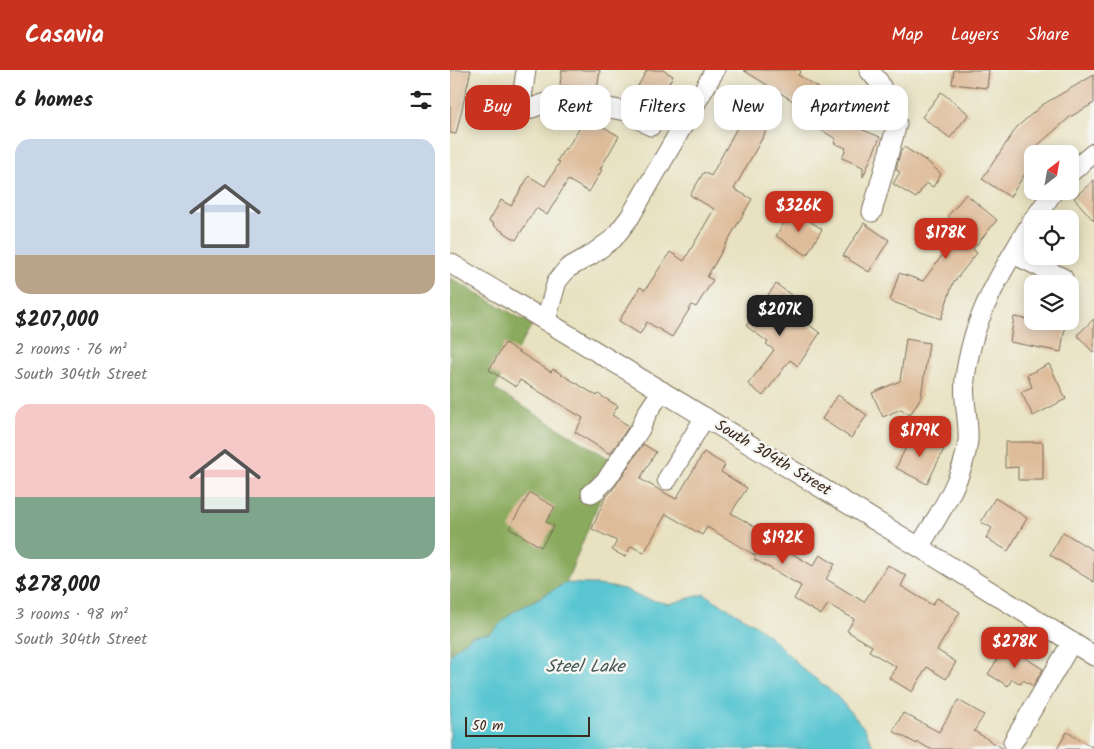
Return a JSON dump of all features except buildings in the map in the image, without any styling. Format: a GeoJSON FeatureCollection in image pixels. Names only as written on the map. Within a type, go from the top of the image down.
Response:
{"type":"FeatureCollection","features":[{"type":"Feature","properties":{"kind":"street"},"geometry":{"type":"LineString","coordinates":[[526,70],[520,112],[558,99],[621,110]]}},
{"type":"Feature","properties":{"kind":"street"},"geometry":{"type":"LineString","coordinates":[[546,320],[558,281],[568,268],[591,255],[613,239],[630,217],[715,70]]}},
{"type":"Feature","properties":{"kind":"street"},"geometry":{"type":"LineString","coordinates":[[872,212],[897,124],[874,76]]}},
{"type":"Feature","properties":{"kind":"street"},"geometry":{"type":"LineString","coordinates":[[1079,166],[1094,152]]}},
{"type":"Feature","properties":{"kind":"street"},"geometry":{"type":"LineString","coordinates":[[919,547],[946,502],[963,463],[968,442],[964,380],[976,329],[985,306],[1024,235]]}},
{"type":"Feature","properties":{"kind":"street"},"geometry":{"type":"LineString","coordinates":[[1013,254],[1057,275]]}},
{"type":"Feature","properties":{"kind":"street","name":"South 304th Street"},"geometry":{"type":"LineString","coordinates":[[450,263],[919,547],[1094,656]]}},
{"type":"Feature","properties":{"kind":"street"},"geometry":{"type":"LineString","coordinates":[[591,493],[607,479],[662,391]]}},
{"type":"Feature","properties":{"kind":"street"},"geometry":{"type":"LineString","coordinates":[[667,480],[705,417]]}},
{"type":"Feature","properties":{"kind":"street"},"geometry":{"type":"LineString","coordinates":[[1013,742],[1072,642]]}},
{"type":"Feature","properties":{"kind":"green space"},"geometry":{"type":"Polygon","coordinates":[[[450,278],[532,325],[494,389],[615,462],[566,583],[510,614],[491,633],[472,636],[450,655],[450,278]]]}},
{"type":"Feature","properties":{"kind":"water","name":"Steel Lake"},"geometry":{"type":"Polygon","coordinates":[[[566,583],[625,589],[639,597],[669,604],[704,594],[754,624],[774,640],[803,669],[834,693],[865,729],[874,749],[450,749],[450,655],[472,636],[491,633],[510,614],[566,583]]]}}]}
